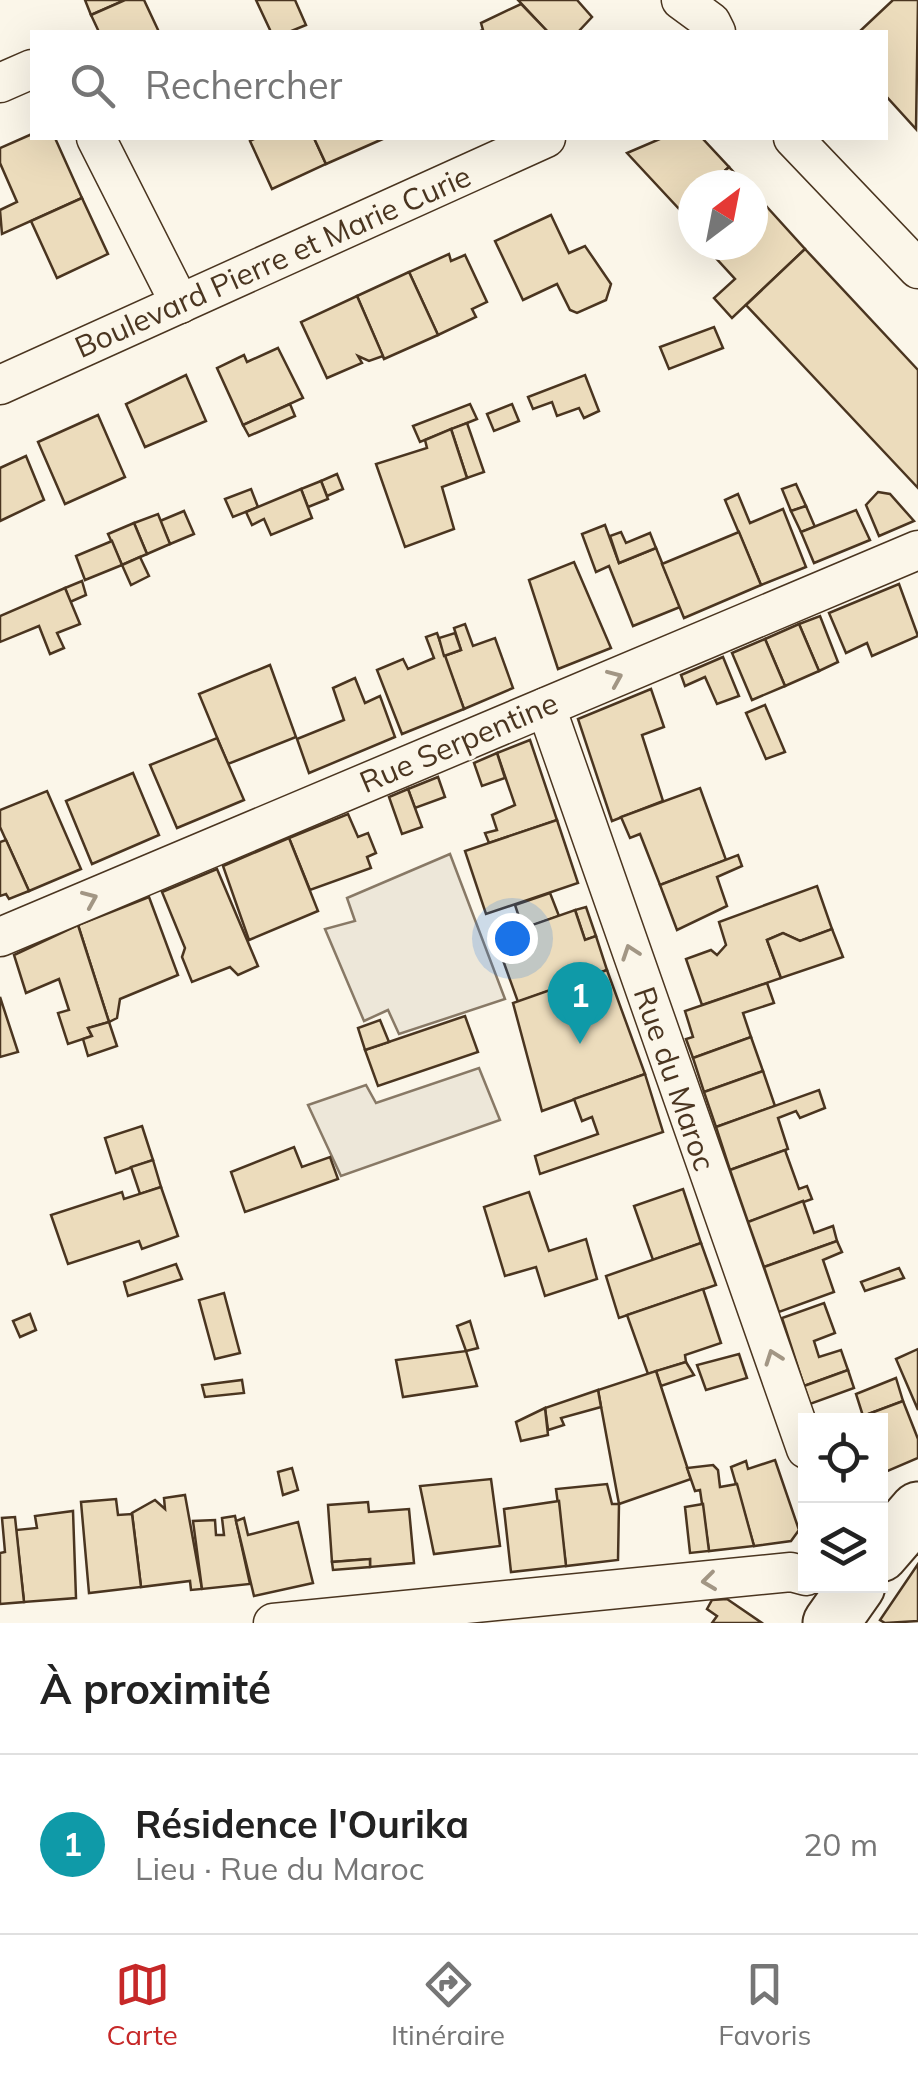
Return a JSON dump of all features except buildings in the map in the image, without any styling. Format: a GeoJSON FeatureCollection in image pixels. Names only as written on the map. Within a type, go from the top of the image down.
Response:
{"type":"FeatureCollection","features":[{"type":"Feature","properties":{"kind":"main road"},"geometry":{"type":"LineString","coordinates":[[888,1541],[918,1510]]}},
{"type":"Feature","properties":{"kind":"street"},"geometry":{"type":"LineString","coordinates":[[0,83],[30,70]]}},
{"type":"Feature","properties":{"kind":"street"},"geometry":{"type":"LineString","coordinates":[[97,140],[180,304]]}},
{"type":"Feature","properties":{"kind":"street","name":"Boulevard Pierre et Marie Curie"},"geometry":{"type":"LineString","coordinates":[[0,385],[542,140]]}},
{"type":"Feature","properties":{"kind":"street"},"geometry":{"type":"LineString","coordinates":[[796,140],[918,269]]}},
{"type":"Feature","properties":{"kind":"street","name":"Rue Serpentine"},"geometry":{"type":"LineString","coordinates":[[0,937],[918,550]]}},
{"type":"Feature","properties":{"kind":"street","name":"Rue du Maroc"},"geometry":{"type":"LineString","coordinates":[[546,706],[798,1426]]}},
{"type":"Feature","properties":{"kind":"street"},"geometry":{"type":"LineString","coordinates":[[273,1623],[798,1574]]}},
{"type":"Feature","properties":{"kind":"shaded area"},"geometry":{"type":"Polygon","coordinates":[[[450,854],[505,999],[399,1034],[388,1010],[364,1021],[325,929],[355,921],[347,898],[450,854]]]}},
{"type":"Feature","properties":{"kind":"shaded area"},"geometry":{"type":"Polygon","coordinates":[[[479,1068],[500,1120],[341,1176],[308,1105],[366,1085],[376,1103],[479,1068]]]}},
{"type":"Feature","properties":{"kind":"place","name":"Résidence l'Ourika"},"geometry":{"type":"Point","coordinates":[580,1044]}}]}
